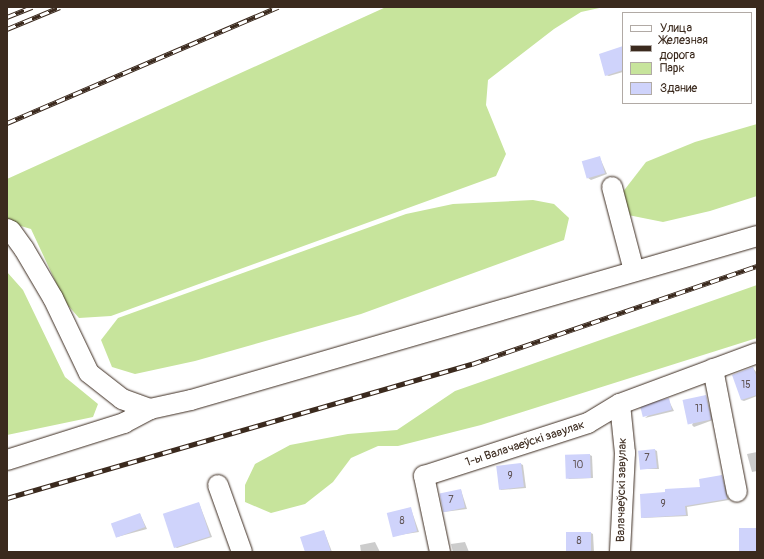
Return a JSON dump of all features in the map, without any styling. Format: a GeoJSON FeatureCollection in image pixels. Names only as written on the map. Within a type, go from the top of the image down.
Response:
{"type":"FeatureCollection","features":[{"type":"Feature","properties":{"kind":"street"},"geometry":{"type":"LineString","coordinates":[[612,187],[634,271]]}},
{"type":"Feature","properties":{"kind":"street"},"geometry":{"type":"LineString","coordinates":[[7,230],[11,231],[24,249],[53,298],[89,372],[122,399],[150,409]]}},
{"type":"Feature","properties":{"kind":"street"},"geometry":{"type":"LineString","coordinates":[[7,460],[124,423],[150,409],[191,400],[757,236]]}},
{"type":"Feature","properties":{"kind":"street","name":"1-ы Валачаеўскі завулак"},"geometry":{"type":"LineString","coordinates":[[440,552],[424,476],[588,423],[620,404],[757,353]]}},
{"type":"Feature","properties":{"kind":"street"},"geometry":{"type":"LineString","coordinates":[[713,369],[737,492]]}},
{"type":"Feature","properties":{"kind":"street","name":"Валачаеўскі завулак"},"geometry":{"type":"LineString","coordinates":[[620,404],[625,453],[620,552]]}},
{"type":"Feature","properties":{"kind":"street"},"geometry":{"type":"LineString","coordinates":[[218,485],[242,552]]}},
{"type":"Feature","properties":{"kind":"green space"},"geometry":{"type":"Polygon","coordinates":[[[386,7],[604,7],[581,12],[554,29],[488,80],[486,105],[506,154],[496,176],[111,316],[79,318],[65,302],[31,229],[7,222],[7,179],[386,7]]]}},
{"type":"Feature","properties":{"kind":"green space"},"geometry":{"type":"Polygon","coordinates":[[[757,124],[757,196],[710,211],[663,222],[628,215],[622,193],[646,162],[695,142],[757,124]]]}},
{"type":"Feature","properties":{"kind":"green space"},"geometry":{"type":"Polygon","coordinates":[[[533,200],[554,204],[569,218],[564,240],[361,314],[195,361],[135,374],[112,367],[101,340],[118,318],[406,214],[453,204],[533,200]]]}},
{"type":"Feature","properties":{"kind":"green space"},"geometry":{"type":"Polygon","coordinates":[[[7,272],[23,290],[65,377],[98,404],[93,417],[7,435],[7,272]]]}},
{"type":"Feature","properties":{"kind":"green space"},"geometry":{"type":"Polygon","coordinates":[[[757,285],[757,338],[481,425],[398,446],[378,446],[351,458],[333,482],[305,504],[271,513],[245,502],[245,485],[255,464],[290,445],[348,434],[397,430],[455,391],[757,285]]]}},
{"type":"Feature","properties":{"kind":"building"},"geometry":{"type":"Polygon","coordinates":[[[622,46],[622,70],[605,76],[599,54],[622,46]]]}},
{"type":"Feature","properties":{"kind":"building"},"geometry":{"type":"Polygon","coordinates":[[[600,156],[605,173],[587,179],[582,161],[600,156]]]}},
{"type":"Feature","properties":{"kind":"building"},"geometry":{"type":"Polygon","coordinates":[[[753,367],[757,378],[757,395],[741,400],[732,375],[753,367]]]}},
{"type":"Feature","properties":{"kind":"building"},"geometry":{"type":"Polygon","coordinates":[[[706,395],[711,419],[688,424],[683,400],[706,395]]]}},
{"type":"Feature","properties":{"kind":"building"},"geometry":{"type":"Polygon","coordinates":[[[669,398],[672,410],[643,417],[640,405],[669,398]]]}},
{"type":"Feature","properties":{"kind":"building"},"geometry":{"type":"Polygon","coordinates":[[[655,449],[657,468],[640,470],[638,451],[655,449]]]}},
{"type":"Feature","properties":{"kind":"building"},"geometry":{"type":"Polygon","coordinates":[[[590,454],[591,478],[566,479],[565,455],[590,454]]]}},
{"type":"Feature","properties":{"kind":"building"},"geometry":{"type":"Polygon","coordinates":[[[521,463],[524,487],[499,490],[496,466],[521,463]]]}},
{"type":"Feature","properties":{"kind":"building"},"geometry":{"type":"Polygon","coordinates":[[[722,475],[727,499],[685,506],[686,515],[641,518],[640,494],[665,492],[665,489],[700,487],[699,479],[722,475]]]}},
{"type":"Feature","properties":{"kind":"building"},"geometry":{"type":"Polygon","coordinates":[[[461,489],[465,508],[443,512],[439,494],[461,489]]]}},
{"type":"Feature","properties":{"kind":"building"},"geometry":{"type":"Polygon","coordinates":[[[199,502],[210,536],[174,548],[163,514],[199,502]]]}},
{"type":"Feature","properties":{"kind":"building"},"geometry":{"type":"Polygon","coordinates":[[[411,507],[417,531],[393,537],[387,513],[411,507]]]}},
{"type":"Feature","properties":{"kind":"building"},"geometry":{"type":"Polygon","coordinates":[[[140,513],[145,527],[116,538],[111,524],[140,513]]]}},
{"type":"Feature","properties":{"kind":"building"},"geometry":{"type":"Polygon","coordinates":[[[739,528],[757,528],[757,552],[739,552],[739,528]]]}},
{"type":"Feature","properties":{"kind":"building"},"geometry":{"type":"Polygon","coordinates":[[[324,530],[331,552],[305,552],[300,537],[324,530]]]}},
{"type":"Feature","properties":{"kind":"building"},"geometry":{"type":"Polygon","coordinates":[[[566,532],[591,532],[591,552],[566,552],[566,532]]]}},
{"type":"Feature","properties":{"kind":"railway"},"geometry":{"type":"LineString","coordinates":[[7,17],[32,7]]}},
{"type":"Feature","properties":{"kind":"railway"},"geometry":{"type":"LineString","coordinates":[[7,29],[60,7]]}},
{"type":"Feature","properties":{"kind":"railway"},"geometry":{"type":"LineString","coordinates":[[7,123],[278,7]]}},
{"type":"Feature","properties":{"kind":"railway"},"geometry":{"type":"LineString","coordinates":[[7,498],[472,364],[757,266]]}}]}
